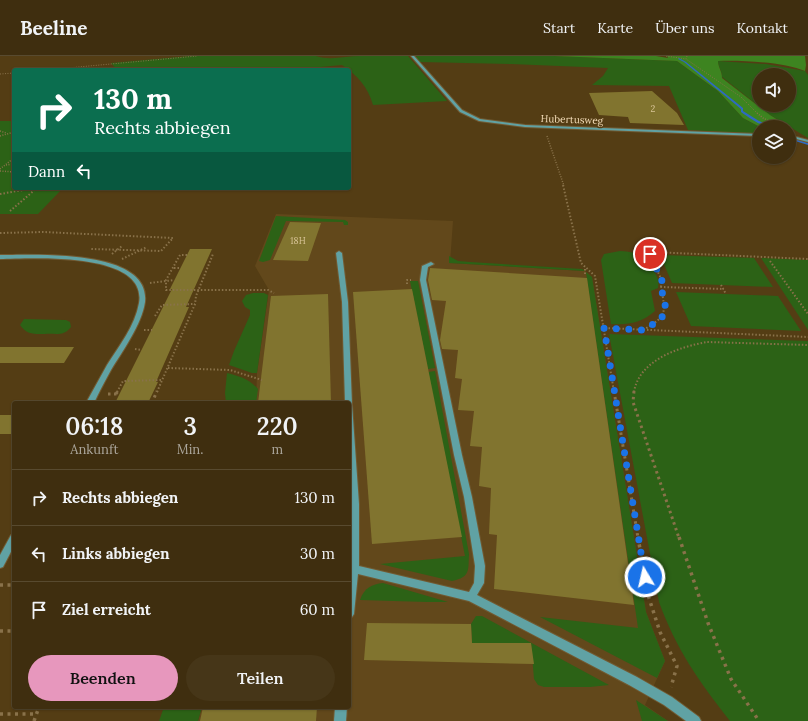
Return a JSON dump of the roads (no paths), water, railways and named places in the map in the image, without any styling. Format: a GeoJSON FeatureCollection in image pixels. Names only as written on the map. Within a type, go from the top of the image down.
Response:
{"type":"FeatureCollection","features":[{"type":"Feature","properties":{"kind":"street","name":"Hubertusweg"},"geometry":{"type":"LineString","coordinates":[[412,56],[461,110],[480,120],[525,126],[752,135]]}},
{"type":"Feature","properties":{"kind":"street"},"geometry":{"type":"LineString","coordinates":[[796,138],[808,141]]}},
{"type":"Feature","properties":{"kind":"street"},"geometry":{"type":"LineString","coordinates":[[339,253],[344,302],[349,401]]}},
{"type":"Feature","properties":{"kind":"street"},"geometry":{"type":"LineString","coordinates":[[0,256],[86,259],[112,264],[132,275],[140,285],[143,299],[141,307],[131,330],[91,401]]}},
{"type":"Feature","properties":{"kind":"street"},"geometry":{"type":"LineString","coordinates":[[431,264],[424,268],[423,280],[458,455],[468,497],[480,566],[479,583],[471,597]]}},
{"type":"Feature","properties":{"kind":"street"},"geometry":{"type":"LineString","coordinates":[[351,437],[355,504],[351,554]]}},
{"type":"Feature","properties":{"kind":"street"},"geometry":{"type":"LineString","coordinates":[[0,564],[12,541]]}},
{"type":"Feature","properties":{"kind":"street"},"geometry":{"type":"LineString","coordinates":[[351,566],[471,597],[668,701],[695,721]]}},
{"type":"Feature","properties":{"kind":"street"},"geometry":{"type":"LineString","coordinates":[[340,721],[341,709]]}},
{"type":"Feature","properties":{"kind":"waterway"},"geometry":{"type":"LineString","coordinates":[[679,59],[685,62],[742,109],[742,111],[755,120]]}},
{"type":"Feature","properties":{"kind":"waterway"},"geometry":{"type":"LineString","coordinates":[[796,140],[808,144]]}}]}
